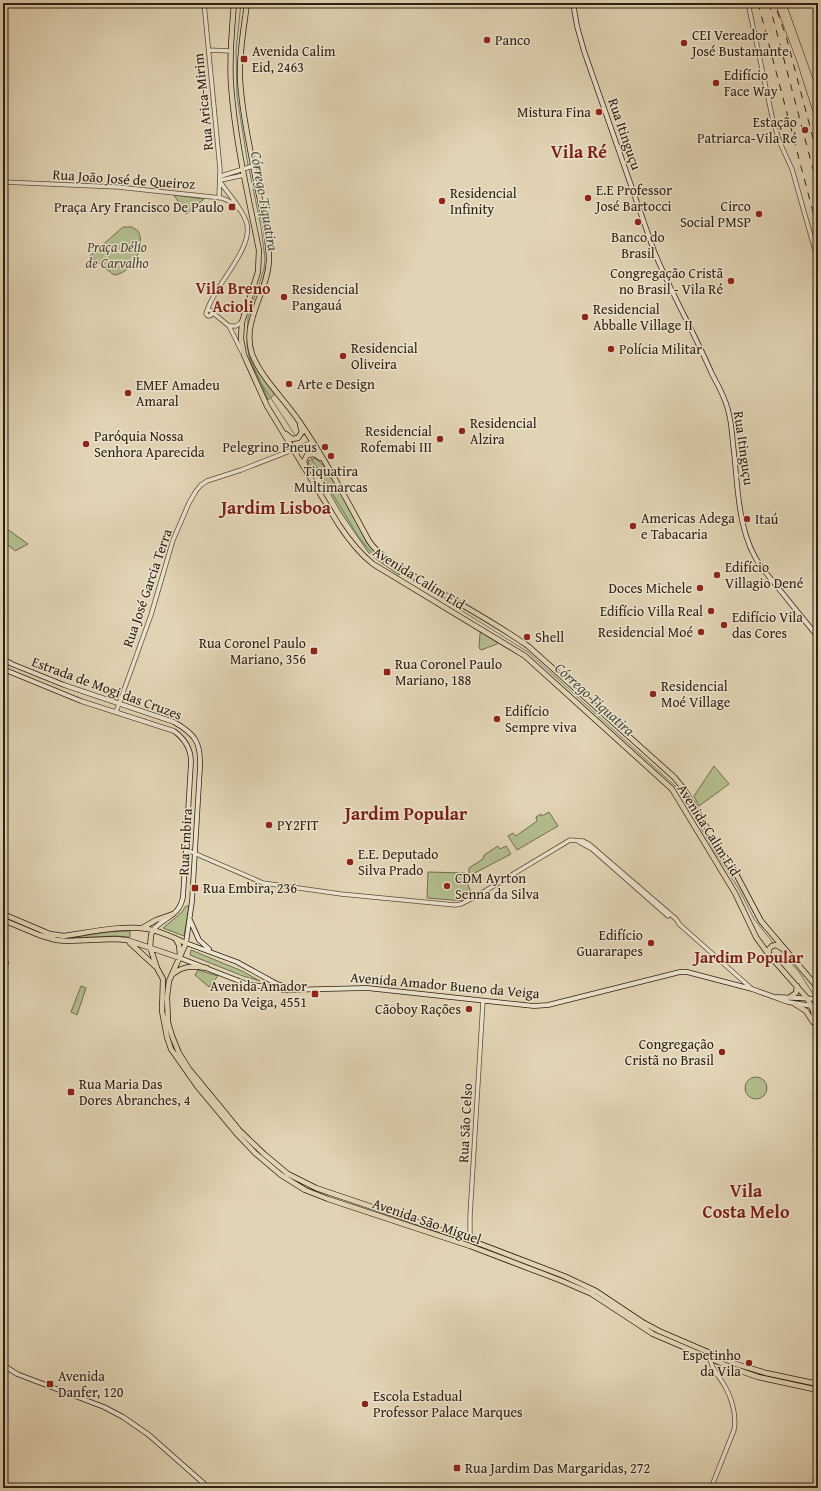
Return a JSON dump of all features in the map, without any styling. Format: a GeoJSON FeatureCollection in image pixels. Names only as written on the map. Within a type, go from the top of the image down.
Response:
{"type":"FeatureCollection","features":[{"type":"Feature","properties":{"kind":"highway"},"geometry":{"type":"LineString","coordinates":[[778,3],[818,118]]}},
{"type":"Feature","properties":{"kind":"highway"},"geometry":{"type":"LineString","coordinates":[[783,3],[818,100]]}},
{"type":"Feature","properties":{"kind":"main road","name":"Avenida Calim Eid"},"geometry":{"type":"LineString","coordinates":[[234,3],[230,51],[232,100],[264,221],[269,260],[267,280],[254,312],[250,327],[250,346],[256,362],[313,442],[369,541],[377,550],[434,588],[514,636],[540,655],[674,777],[684,789],[708,849],[735,893],[756,937],[814,1007],[818,1036]]}},
{"type":"Feature","properties":{"kind":"main road","name":"Avenida Calim Eid"},"geometry":{"type":"LineString","coordinates":[[247,3],[242,44],[240,80],[249,167],[244,175],[259,250],[259,260],[258,272],[242,322],[241,339],[244,355],[261,396],[345,535],[363,555],[384,570],[524,656],[667,784],[693,813],[735,872],[761,920],[786,951],[816,983],[818,988]]}},
{"type":"Feature","properties":{"kind":"main road","name":"Rua Itinguçu"},"geometry":{"type":"LineString","coordinates":[[573,3],[577,26],[584,51],[654,250],[661,268],[728,410],[732,431],[743,523],[750,548],[762,568],[818,637]]}},
{"type":"Feature","properties":{"kind":"main road"},"geometry":{"type":"LineString","coordinates":[[279,427],[288,437],[296,439],[300,436],[302,431],[298,419]]}},
{"type":"Feature","properties":{"kind":"main road"},"geometry":{"type":"LineString","coordinates":[[307,473],[304,461],[306,456],[309,454],[316,454],[327,467]]}},
{"type":"Feature","properties":{"kind":"main road","name":"Estrada de Mogi das Cruzes"},"geometry":{"type":"LineString","coordinates":[[3,659],[64,685],[174,722],[189,732],[198,743]]}},
{"type":"Feature","properties":{"kind":"main road","name":"Estrada de Mogi das Cruzes"},"geometry":{"type":"LineString","coordinates":[[3,669],[81,701],[174,731],[189,747]]}},
{"type":"Feature","properties":{"kind":"main road","name":"Rua Embira"},"geometry":{"type":"LineString","coordinates":[[186,943],[190,919],[195,854],[200,757],[198,743]]}},
{"type":"Feature","properties":{"kind":"main road","name":"Rua Embira"},"geometry":{"type":"LineString","coordinates":[[153,930],[180,907],[183,897],[187,850],[191,762],[189,747]]}},
{"type":"Feature","properties":{"kind":"main road"},"geometry":{"type":"LineString","coordinates":[[3,914],[44,932],[58,936],[113,929],[142,928],[153,930],[186,943]]}},
{"type":"Feature","properties":{"kind":"main road"},"geometry":{"type":"LineString","coordinates":[[142,928],[156,920],[173,914]]}},
{"type":"Feature","properties":{"kind":"main road"},"geometry":{"type":"LineString","coordinates":[[190,919],[200,942],[215,954]]}},
{"type":"Feature","properties":{"kind":"main road"},"geometry":{"type":"LineString","coordinates":[[3,920],[39,935],[56,940],[127,940],[180,958],[181,949],[175,938]]}},
{"type":"Feature","properties":{"kind":"main road","name":"Avenida São Miguel"},"geometry":{"type":"LineString","coordinates":[[153,930],[150,947],[157,968],[163,979],[162,1010],[171,1049],[200,1090],[237,1134],[255,1153],[280,1175],[305,1190],[470,1246],[582,1289],[608,1304],[625,1317],[653,1334],[710,1356],[750,1369],[818,1384]]}},
{"type":"Feature","properties":{"kind":"main road"},"geometry":{"type":"LineString","coordinates":[[127,940],[157,968]]}},
{"type":"Feature","properties":{"kind":"main road","name":"Avenida São Miguel"},"geometry":{"type":"LineString","coordinates":[[186,943],[171,975],[168,987],[167,1014],[172,1036],[179,1053],[189,1069],[239,1130],[282,1169],[306,1184],[470,1240],[582,1283],[644,1323],[741,1372],[818,1390]]}},
{"type":"Feature","properties":{"kind":"main road","name":"Avenida Amador Bueno da Veiga"},"geometry":{"type":"LineString","coordinates":[[186,943],[244,965],[281,986],[296,989]]}},
{"type":"Feature","properties":{"kind":"main road"},"geometry":{"type":"LineString","coordinates":[[769,953],[772,946],[779,946],[786,951]]}},
{"type":"Feature","properties":{"kind":"main road","name":"Avenida Amador Bueno da Veiga"},"geometry":{"type":"LineString","coordinates":[[180,958],[252,986],[284,990],[367,988],[526,1006],[543,1006],[624,985],[684,972],[703,975],[777,997],[818,999]]}},
{"type":"Feature","properties":{"kind":"main road"},"geometry":{"type":"LineString","coordinates":[[3,971],[4,963]]}},
{"type":"Feature","properties":{"kind":"main road"},"geometry":{"type":"LineString","coordinates":[[171,975],[180,968],[207,968]]}},
{"type":"Feature","properties":{"kind":"main road"},"geometry":{"type":"LineString","coordinates":[[790,997],[796,993],[797,986]]}},
{"type":"Feature","properties":{"kind":"main road","name":"Avenida Amador Bueno da Veiga"},"geometry":{"type":"LineString","coordinates":[[777,997],[780,1000],[814,1007]]}},
{"type":"Feature","properties":{"kind":"main road"},"geometry":{"type":"LineString","coordinates":[[795,1004],[809,1014],[817,1029]]}},
{"type":"Feature","properties":{"kind":"main road"},"geometry":{"type":"LineString","coordinates":[[3,1365],[17,1374],[104,1407],[123,1417],[149,1435],[209,1488]]}},
{"type":"Feature","properties":{"kind":"street","name":"Rua Arica-Mirim"},"geometry":{"type":"LineString","coordinates":[[204,3],[221,180],[219,198]]}},
{"type":"Feature","properties":{"kind":"street"},"geometry":{"type":"LineString","coordinates":[[748,3],[774,121],[780,143],[792,169],[818,261]]}},
{"type":"Feature","properties":{"kind":"street"},"geometry":{"type":"LineString","coordinates":[[209,50],[230,51]]}},
{"type":"Feature","properties":{"kind":"street"},"geometry":{"type":"LineString","coordinates":[[221,180],[249,167]]}},
{"type":"Feature","properties":{"kind":"street"},"geometry":{"type":"LineString","coordinates":[[221,180],[244,175]]}},
{"type":"Feature","properties":{"kind":"street"},"geometry":{"type":"LineString","coordinates":[[221,180],[246,221],[249,230],[248,238],[239,255],[211,301],[210,312],[229,326],[244,355]]}},
{"type":"Feature","properties":{"kind":"street","name":"Rua João José de Queiroz"},"geometry":{"type":"LineString","coordinates":[[3,182],[118,187],[219,198],[229,201],[239,209]]}},
{"type":"Feature","properties":{"kind":"street"},"geometry":{"type":"LineString","coordinates":[[229,326],[236,326],[242,322]]}},
{"type":"Feature","properties":{"kind":"street","name":"Rua José Garcia Terra"},"geometry":{"type":"LineString","coordinates":[[116,712],[151,615],[173,540],[189,503],[196,491],[204,483],[313,442]]}},
{"type":"Feature","properties":{"kind":"street"},"geometry":{"type":"LineString","coordinates":[[187,850],[263,883],[341,894],[456,905],[475,897],[570,840],[583,841],[592,846],[670,914],[680,925],[752,989]]}},
{"type":"Feature","properties":{"kind":"street","name":"Rua São Celso"},"geometry":{"type":"LineString","coordinates":[[470,1246],[470,1216],[483,1001]]}},
{"type":"Feature","properties":{"kind":"street"},"geometry":{"type":"LineString","coordinates":[[710,1356],[711,1364],[731,1400],[736,1425],[711,1488]]}},
{"type":"Feature","properties":{"kind":"green space","name":"Praça Ary Francisco De Paulo"},"geometry":{"type":"Polygon","coordinates":[[[174,195],[204,199],[186,214],[174,195]]]}},
{"type":"Feature","properties":{"kind":"green space","name":"Praça Délio de Carvalho"},"geometry":{"type":"Polygon","coordinates":[[[123,227],[132,227],[138,231],[140,237],[139,251],[136,258],[126,270],[114,275],[90,256],[123,227]]]}},
{"type":"Feature","properties":{"kind":"green space"},"geometry":{"type":"Polygon","coordinates":[[[248,345],[257,366],[275,394],[268,400],[250,358],[248,345]]]}},
{"type":"Feature","properties":{"kind":"green space"},"geometry":{"type":"Polygon","coordinates":[[[315,458],[324,466],[348,504],[367,543],[375,551],[402,570],[399,575],[368,552],[340,511],[325,484],[310,468],[308,461],[315,458]]]}},
{"type":"Feature","properties":{"kind":"green space"},"geometry":{"type":"Polygon","coordinates":[[[3,526],[28,544],[15,551],[3,541],[3,526]]]}},
{"type":"Feature","properties":{"kind":"green space"},"geometry":{"type":"Polygon","coordinates":[[[482,632],[498,642],[497,644],[481,650],[479,648],[480,633],[482,632]]]}},
{"type":"Feature","properties":{"kind":"green space"},"geometry":{"type":"Polygon","coordinates":[[[714,766],[729,784],[699,806],[694,796],[714,766]]]}},
{"type":"Feature","properties":{"kind":"green space"},"geometry":{"type":"Polygon","coordinates":[[[549,812],[558,826],[517,850],[508,836],[513,833],[516,836],[537,821],[536,817],[541,814],[542,816],[549,812]]]}},
{"type":"Feature","properties":{"kind":"green space"},"geometry":{"type":"Polygon","coordinates":[[[498,846],[500,849],[506,846],[511,854],[469,876],[469,868],[483,859],[484,855],[498,846]]]}},
{"type":"Feature","properties":{"kind":"green space","name":"CDM Ayrton Senna da Silva"},"geometry":{"type":"Polygon","coordinates":[[[428,872],[465,873],[469,888],[473,894],[464,901],[427,898],[428,872]]]}},
{"type":"Feature","properties":{"kind":"green space"},"geometry":{"type":"Polygon","coordinates":[[[186,906],[189,906],[184,936],[163,928],[181,913],[186,906]]]}},
{"type":"Feature","properties":{"kind":"green space"},"geometry":{"type":"Polygon","coordinates":[[[130,931],[130,937],[116,936],[68,938],[108,932],[130,931]]]}},
{"type":"Feature","properties":{"kind":"green space"},"geometry":{"type":"Polygon","coordinates":[[[191,950],[242,971],[260,981],[243,976],[190,955],[191,950]]]}},
{"type":"Feature","properties":{"kind":"green space"},"geometry":{"type":"Polygon","coordinates":[[[198,970],[218,976],[209,987],[195,975],[198,970]]]}},
{"type":"Feature","properties":{"kind":"green space"},"geometry":{"type":"Polygon","coordinates":[[[81,986],[86,988],[77,1015],[71,1012],[81,986]]]}},
{"type":"Feature","properties":{"kind":"green space"},"geometry":{"type":"Polygon","coordinates":[[[756,1077],[760,1078],[766,1084],[766,1092],[760,1098],[756,1099],[752,1098],[746,1092],[745,1088],[746,1084],[752,1078],[756,1077]]]}},
{"type":"Feature","properties":{"kind":"waterway","name":"Córrego Tiquatira"},"geometry":{"type":"LineString","coordinates":[[241,3],[236,50],[237,96],[248,165]]}},
{"type":"Feature","properties":{"kind":"waterway","name":"Córrego Tiquatira"},"geometry":{"type":"LineString","coordinates":[[249,168],[261,227],[265,259],[264,269],[248,317],[247,346],[250,361],[259,380],[295,435]]}},
{"type":"Feature","properties":{"kind":"waterway","name":"Córrego Tiquatira"},"geometry":{"type":"LineString","coordinates":[[311,458],[358,536],[376,557],[528,652],[681,792],[714,851],[739,889],[754,919],[774,944]]}},
{"type":"Feature","properties":{"kind":"waterway","name":"Córrego Tiquatira"},"geometry":{"type":"LineString","coordinates":[[779,949],[799,972],[815,997]]}},
{"type":"Feature","properties":{"kind":"waterway","name":"Córrego Tiquatira"},"geometry":{"type":"LineString","coordinates":[[816,1000],[818,1004]]}},
{"type":"Feature","properties":{"kind":"railway"},"geometry":{"type":"LineString","coordinates":[[758,3],[818,231]]}},
{"type":"Feature","properties":{"kind":"railway"},"geometry":{"type":"LineString","coordinates":[[769,3],[818,188]]}},
{"type":"Feature","properties":{"kind":"railway"},"geometry":{"type":"LineString","coordinates":[[777,11],[786,36],[818,157]]}},
{"type":"Feature","properties":{"kind":"place","name":"Panco"},"geometry":{"type":"Point","coordinates":[487,40]}},
{"type":"Feature","properties":{"kind":"place","name":"CEI Vereador José Bustamante"},"geometry":{"type":"Point","coordinates":[684,43]}},
{"type":"Feature","properties":{"kind":"place","name":"Avenida Calim Eid, 2463"},"geometry":{"type":"Point","coordinates":[244,59]}},
{"type":"Feature","properties":{"kind":"place","name":"Edifício Face Way"},"geometry":{"type":"Point","coordinates":[716,83]}},
{"type":"Feature","properties":{"kind":"place","name":"Mistura Fina"},"geometry":{"type":"Point","coordinates":[599,112]}},
{"type":"Feature","properties":{"kind":"place","name":"Estação Patriarca-Vila Ré"},"geometry":{"type":"Point","coordinates":[805,130]}},
{"type":"Feature","properties":{"kind":"place","name":"E.E Professor José Bartocci"},"geometry":{"type":"Point","coordinates":[588,198]}},
{"type":"Feature","properties":{"kind":"place","name":"Residencial Infinity"},"geometry":{"type":"Point","coordinates":[442,201]}},
{"type":"Feature","properties":{"kind":"place","name":"Praça Ary Francisco De Paulo"},"geometry":{"type":"Point","coordinates":[232,207]}},
{"type":"Feature","properties":{"kind":"place","name":"Circo Social PMSP"},"geometry":{"type":"Point","coordinates":[759,214]}},
{"type":"Feature","properties":{"kind":"place","name":"Banco do Brasil"},"geometry":{"type":"Point","coordinates":[638,222]}},
{"type":"Feature","properties":{"kind":"place","name":"Congregação Cristã no Brasil - Vila Ré"},"geometry":{"type":"Point","coordinates":[731,281]}},
{"type":"Feature","properties":{"kind":"place","name":"Residencial Pangauá"},"geometry":{"type":"Point","coordinates":[284,297]}},
{"type":"Feature","properties":{"kind":"place","name":"Residencial Abballe Village II"},"geometry":{"type":"Point","coordinates":[585,317]}},
{"type":"Feature","properties":{"kind":"place","name":"Polícia Militar"},"geometry":{"type":"Point","coordinates":[611,349]}},
{"type":"Feature","properties":{"kind":"place","name":"Residencial Oliveira"},"geometry":{"type":"Point","coordinates":[343,356]}},
{"type":"Feature","properties":{"kind":"place","name":"Arte e Design"},"geometry":{"type":"Point","coordinates":[289,384]}},
{"type":"Feature","properties":{"kind":"place","name":"EMEF Amadeu Amaral"},"geometry":{"type":"Point","coordinates":[128,393]}},
{"type":"Feature","properties":{"kind":"place","name":"Residencial Alzira"},"geometry":{"type":"Point","coordinates":[462,431]}},
{"type":"Feature","properties":{"kind":"place","name":"Residencial Rofemabi III"},"geometry":{"type":"Point","coordinates":[440,439]}},
{"type":"Feature","properties":{"kind":"place","name":"Paróquia Nossa Senhora Aparecida"},"geometry":{"type":"Point","coordinates":[86,444]}},
{"type":"Feature","properties":{"kind":"place","name":"Pelegrino Pneus"},"geometry":{"type":"Point","coordinates":[325,447]}},
{"type":"Feature","properties":{"kind":"place","name":"Tiquatira Multimarcas"},"geometry":{"type":"Point","coordinates":[331,456]}},
{"type":"Feature","properties":{"kind":"place","name":"Itaú"},"geometry":{"type":"Point","coordinates":[747,519]}},
{"type":"Feature","properties":{"kind":"place","name":"Americas Adega e Tabacaria"},"geometry":{"type":"Point","coordinates":[633,526]}},
{"type":"Feature","properties":{"kind":"place","name":"Edifício Villagio Dené"},"geometry":{"type":"Point","coordinates":[717,575]}},
{"type":"Feature","properties":{"kind":"place","name":"Doces Michele"},"geometry":{"type":"Point","coordinates":[700,588]}},
{"type":"Feature","properties":{"kind":"place","name":"Edifício Villa Real"},"geometry":{"type":"Point","coordinates":[711,611]}},
{"type":"Feature","properties":{"kind":"place","name":"Edifício Vila das Cores"},"geometry":{"type":"Point","coordinates":[724,625]}},
{"type":"Feature","properties":{"kind":"place","name":"Residencial Moé"},"geometry":{"type":"Point","coordinates":[701,632]}},
{"type":"Feature","properties":{"kind":"place","name":"Shell"},"geometry":{"type":"Point","coordinates":[527,637]}},
{"type":"Feature","properties":{"kind":"place","name":"Rua Coronel Paulo Mariano, 356"},"geometry":{"type":"Point","coordinates":[314,651]}},
{"type":"Feature","properties":{"kind":"place","name":"Rua Coronel Paulo Mariano, 188"},"geometry":{"type":"Point","coordinates":[387,672]}},
{"type":"Feature","properties":{"kind":"place","name":"Residencial Moé Village"},"geometry":{"type":"Point","coordinates":[653,694]}},
{"type":"Feature","properties":{"kind":"place","name":"Edifício Sempre viva"},"geometry":{"type":"Point","coordinates":[497,719]}},
{"type":"Feature","properties":{"kind":"place","name":"PY2FIT"},"geometry":{"type":"Point","coordinates":[269,825]}},
{"type":"Feature","properties":{"kind":"place","name":"E.E. Deputado Silva Prado"},"geometry":{"type":"Point","coordinates":[350,862]}},
{"type":"Feature","properties":{"kind":"place","name":"CDM Ayrton Senna da Silva"},"geometry":{"type":"Point","coordinates":[447,886]}},
{"type":"Feature","properties":{"kind":"place","name":"Rua Embira, 236"},"geometry":{"type":"Point","coordinates":[195,888]}},
{"type":"Feature","properties":{"kind":"place","name":"Edifício Guararapes"},"geometry":{"type":"Point","coordinates":[651,943]}},
{"type":"Feature","properties":{"kind":"place","name":"Avenida Amador Bueno Da Veiga, 4551"},"geometry":{"type":"Point","coordinates":[315,994]}},
{"type":"Feature","properties":{"kind":"place","name":"Cãoboy Rações"},"geometry":{"type":"Point","coordinates":[469,1009]}},
{"type":"Feature","properties":{"kind":"place","name":"Congregação Cristã no Brasil"},"geometry":{"type":"Point","coordinates":[722,1052]}},
{"type":"Feature","properties":{"kind":"place","name":"Rua Maria Das Dores Abranches, 4"},"geometry":{"type":"Point","coordinates":[71,1092]}},
{"type":"Feature","properties":{"kind":"place","name":"Espetinho da Vila"},"geometry":{"type":"Point","coordinates":[749,1363]}},
{"type":"Feature","properties":{"kind":"place","name":"Avenida Danfer, 120"},"geometry":{"type":"Point","coordinates":[50,1384]}},
{"type":"Feature","properties":{"kind":"place","name":"Escola Estadual Professor Palace Marques"},"geometry":{"type":"Point","coordinates":[365,1404]}},
{"type":"Feature","properties":{"kind":"place","name":"Rua Jardim Das Margaridas, 272"},"geometry":{"type":"Point","coordinates":[457,1468]}},
{"type":"Feature","properties":{"kind":"district","name":"Vila Ré"},"geometry":{"type":"Point","coordinates":[579,151]}},
{"type":"Feature","properties":{"kind":"district","name":"Vila Breno Acioli"},"geometry":{"type":"Point","coordinates":[233,297]}},
{"type":"Feature","properties":{"kind":"district","name":"Jardim Lisboa"},"geometry":{"type":"Point","coordinates":[276,507]}},
{"type":"Feature","properties":{"kind":"district","name":"Jardim Popular"},"geometry":{"type":"Point","coordinates":[406,813]}},
{"type":"Feature","properties":{"kind":"district","name":"Jardim Popular"},"geometry":{"type":"Point","coordinates":[749,957]}},
{"type":"Feature","properties":{"kind":"district","name":"Vila Costa Melo"},"geometry":{"type":"Point","coordinates":[746,1200]}}]}
